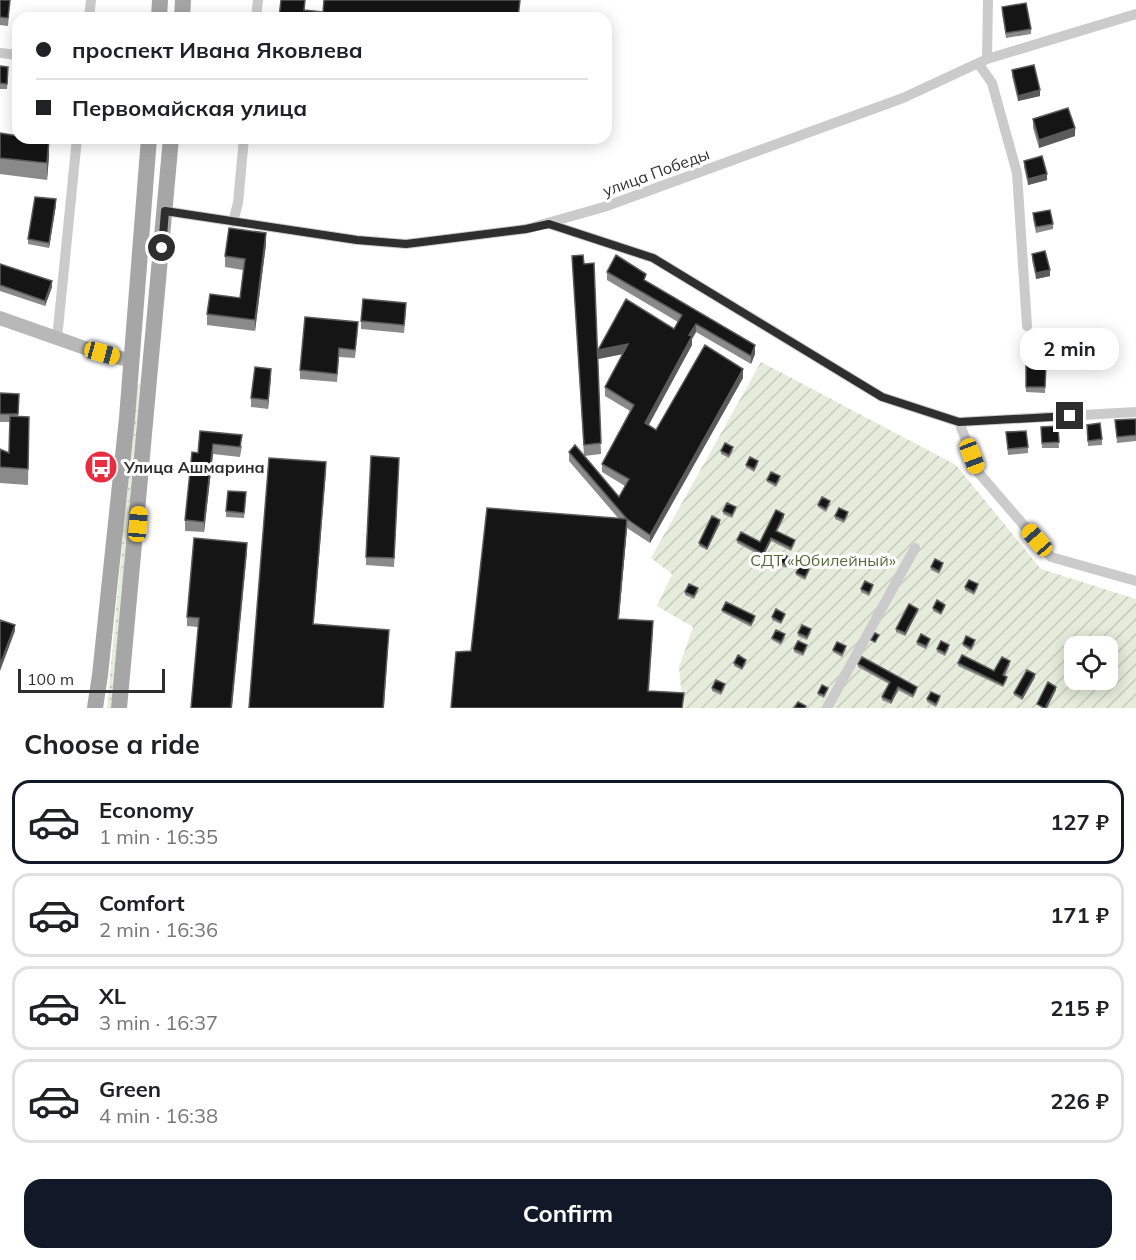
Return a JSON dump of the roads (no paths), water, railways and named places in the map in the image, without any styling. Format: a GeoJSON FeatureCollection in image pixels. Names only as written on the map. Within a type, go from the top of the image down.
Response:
{"type":"FeatureCollection","features":[{"type":"Feature","properties":{"kind":"main road"},"geometry":{"type":"LineString","coordinates":[[95,708],[132,361],[149,144]]}},
{"type":"Feature","properties":{"kind":"main road"},"geometry":{"type":"LineString","coordinates":[[120,708],[171,144]]}},
{"type":"Feature","properties":{"kind":"main road"},"geometry":{"type":"LineString","coordinates":[[0,318],[57,339],[152,365]]}},
{"type":"Feature","properties":{"kind":"street"},"geometry":{"type":"LineString","coordinates":[[988,0],[983,61],[993,84],[1017,173],[1028,326]]}},
{"type":"Feature","properties":{"kind":"street","name":"улица Победы"},"geometry":{"type":"LineString","coordinates":[[165,211],[357,240],[406,244],[526,229],[615,203],[903,99],[983,61],[1136,14]]}},
{"type":"Feature","properties":{"kind":"street"},"geometry":{"type":"LineString","coordinates":[[57,339],[76,144]]}},
{"type":"Feature","properties":{"kind":"street"},"geometry":{"type":"LineString","coordinates":[[233,222],[238,203],[243,144]]}},
{"type":"Feature","properties":{"kind":"street"},"geometry":{"type":"LineString","coordinates":[[549,224],[653,258],[882,397],[959,422],[1136,412]]}},
{"type":"Feature","properties":{"kind":"street"},"geometry":{"type":"LineString","coordinates":[[959,422],[978,472],[1052,557],[1136,581]]}},
{"type":"Feature","properties":{"kind":"street"},"geometry":{"type":"LineString","coordinates":[[827,708],[915,548]]}},
{"type":"Feature","properties":{"kind":"place","name":"Улица Ашмарина"},"geometry":{"type":"Point","coordinates":[101,467]}},
{"type":"Feature","properties":{"kind":"park label","name":"СДТ «Юбилейный»"},"geometry":{"type":"Point","coordinates":[823,560]}}]}
